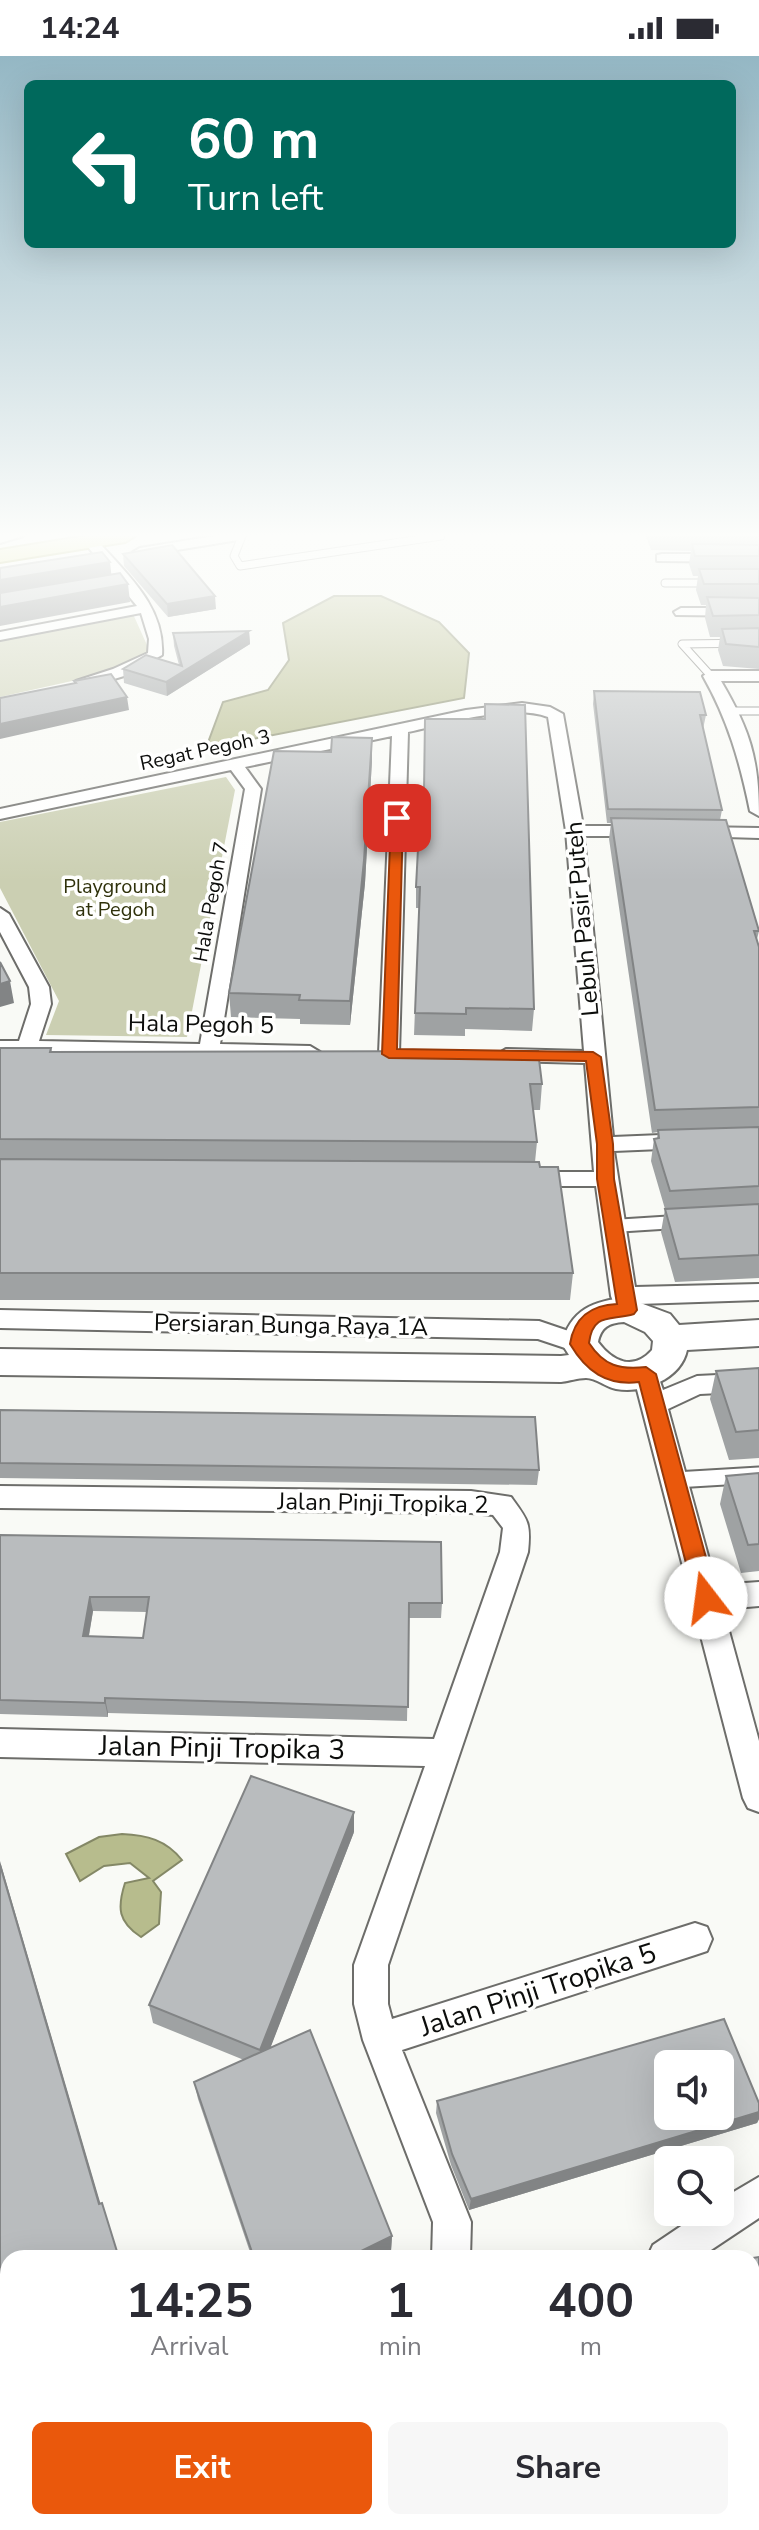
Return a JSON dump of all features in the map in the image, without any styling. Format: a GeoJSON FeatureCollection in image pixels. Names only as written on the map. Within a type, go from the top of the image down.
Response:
{"type":"FeatureCollection","features":[{"type":"Feature","properties":{"kind":"street"},"geometry":{"type":"LineString","coordinates":[[70,686],[111,677],[155,655],[156,651]]}},
{"type":"Feature","properties":{"kind":"street"},"geometry":{"type":"LineString","coordinates":[[759,676],[711,676],[752,748],[759,811]]}},
{"type":"Feature","properties":{"kind":"street","name":"Regat Pegoh 3"},"geometry":{"type":"LineString","coordinates":[[0,814],[519,708],[544,710],[558,718]]}},
{"type":"Feature","properties":{"kind":"street","name":"Lebuh Pasir Puteh"},"geometry":{"type":"LineString","coordinates":[[558,718],[575,831],[606,1179],[625,1303]]}},
{"type":"Feature","properties":{"kind":"street"},"geometry":{"type":"LineString","coordinates":[[390,1054],[400,730]]}},
{"type":"Feature","properties":{"kind":"street","name":"Hala Pegoh 7"},"geometry":{"type":"LineString","coordinates":[[209,1050],[253,789],[236,766]]}},
{"type":"Feature","properties":{"kind":"street"},"geometry":{"type":"LineString","coordinates":[[575,831],[652,832]]}},
{"type":"Feature","properties":{"kind":"street"},"geometry":{"type":"LineString","coordinates":[[682,832],[759,833]]}},
{"type":"Feature","properties":{"kind":"street"},"geometry":{"type":"LineString","coordinates":[[0,914],[39,987],[41,1004],[27,1047]]}},
{"type":"Feature","properties":{"kind":"street","name":"Hala Pegoh 5"},"geometry":{"type":"LineString","coordinates":[[0,1047],[329,1053]]}},
{"type":"Feature","properties":{"kind":"street"},"geometry":{"type":"LineString","coordinates":[[484,1055],[593,1057]]}},
{"type":"Feature","properties":{"kind":"street"},"geometry":{"type":"LineString","coordinates":[[605,1144],[713,1140]]}},
{"type":"Feature","properties":{"kind":"street"},"geometry":{"type":"LineString","coordinates":[[510,1179],[606,1179]]}},
{"type":"Feature","properties":{"kind":"street"},"geometry":{"type":"LineString","coordinates":[[759,1292],[625,1303],[591,1318],[582,1329],[586,1354],[609,1372],[628,1376],[650,1390],[759,1382]]}},
{"type":"Feature","properties":{"kind":"street"},"geometry":{"type":"LineString","coordinates":[[625,1303],[661,1325],[670,1338],[672,1349],[668,1360],[659,1369],[650,1390],[706,1598],[750,1725],[759,1798]]}},
{"type":"Feature","properties":{"kind":"street","name":"Persiaran Bunga Raya 1A"},"geometry":{"type":"LineString","coordinates":[[0,1319],[539,1330],[586,1354]]}},
{"type":"Feature","properties":{"kind":"street"},"geometry":{"type":"LineString","coordinates":[[670,1338],[759,1333]]}},
{"type":"Feature","properties":{"kind":"street"},"geometry":{"type":"LineString","coordinates":[[0,1362],[545,1369],[586,1354]]}},
{"type":"Feature","properties":{"kind":"street","name":"Jalan Pinji Tropika 2"},"geometry":{"type":"LineString","coordinates":[[0,1497],[471,1502],[501,1505],[517,1526],[514,1552],[444,1753]]}},
{"type":"Feature","properties":{"kind":"street"},"geometry":{"type":"LineString","coordinates":[[706,1598],[759,1594]]}},
{"type":"Feature","properties":{"kind":"street","name":"Jalan Pinji Tropika 3"},"geometry":{"type":"LineString","coordinates":[[0,1743],[444,1753]]}},
{"type":"Feature","properties":{"kind":"street"},"geometry":{"type":"LineString","coordinates":[[444,1753],[371,1965],[371,2004],[380,2040],[452,2222],[451,2250]]}},
{"type":"Feature","properties":{"kind":"street","name":"Jalan Pinji Tropika 5"},"geometry":{"type":"LineString","coordinates":[[380,2040],[695,1939]]}},
{"type":"Feature","properties":{"kind":"street"},"geometry":{"type":"LineString","coordinates":[[678,2250],[759,2196]]}},
{"type":"Feature","properties":{"kind":"lane"},"geometry":{"type":"LineString","coordinates":[[689,651],[711,676]]}},
{"type":"Feature","properties":{"kind":"lane"},"geometry":{"type":"LineString","coordinates":[[731,711],[759,711]]}},
{"type":"Feature","properties":{"kind":"lane"},"geometry":{"type":"LineString","coordinates":[[613,1226],[686,1222]]}},
{"type":"Feature","properties":{"kind":"lane"},"geometry":{"type":"LineString","coordinates":[[675,1480],[759,1475]]}},
{"type":"Feature","properties":{"kind":"green space"},"geometry":{"type":"Polygon","coordinates":[[[0,651],[150,651],[151,654],[108,673],[0,697],[0,651]]]}},
{"type":"Feature","properties":{"kind":"green space","name":"Playground at Pegoh"},"geometry":{"type":"Polygon","coordinates":[[[226,777],[235,790],[187,1037],[46,1035],[59,1001],[0,888],[0,822],[226,777]]]}},
{"type":"Feature","properties":{"kind":"shaded area"},"geometry":{"type":"Polygon","coordinates":[[[288,651],[469,653],[464,698],[206,748],[223,702],[268,690],[289,660],[288,651]]]}},
{"type":"Feature","properties":{"kind":"shaded area"},"geometry":{"type":"Polygon","coordinates":[[[122,1834],[155,1840],[182,1860],[153,1881],[161,1892],[159,1924],[141,1937],[128,1926],[120,1907],[125,1883],[149,1878],[130,1863],[104,1866],[80,1881],[66,1854],[99,1837],[122,1834]]]}},
{"type":"Feature","properties":{"kind":"building"},"geometry":{"type":"Polygon","coordinates":[[[178,651],[216,651],[166,682],[123,669],[146,655],[182,666],[178,651]]]}},
{"type":"Feature","properties":{"kind":"building"},"geometry":{"type":"Polygon","coordinates":[[[111,674],[127,697],[0,724],[0,698],[111,674]]]}},
{"type":"Feature","properties":{"kind":"building"},"geometry":{"type":"Polygon","coordinates":[[[594,691],[700,692],[706,715],[700,715],[722,810],[608,809],[594,691]]]}},
{"type":"Feature","properties":{"kind":"building"},"geometry":{"type":"Polygon","coordinates":[[[485,704],[525,705],[534,1009],[466,1008],[466,1014],[415,1013],[420,887],[416,887],[421,791],[424,792],[425,719],[485,719],[485,704]]]}},
{"type":"Feature","properties":{"kind":"building"},"geometry":{"type":"Polygon","coordinates":[[[332,737],[372,738],[350,1001],[299,1000],[300,995],[229,993],[274,751],[331,752],[332,737]]]}},
{"type":"Feature","properties":{"kind":"building"},"geometry":{"type":"Polygon","coordinates":[[[611,818],[726,820],[759,931],[754,931],[759,947],[759,1107],[655,1110],[611,818]]]}},
{"type":"Feature","properties":{"kind":"building"},"geometry":{"type":"Polygon","coordinates":[[[0,962],[10,981],[0,984],[0,962]]]}},
{"type":"Feature","properties":{"kind":"building"},"geometry":{"type":"Polygon","coordinates":[[[0,1048],[51,1048],[50,1052],[538,1051],[542,1084],[530,1084],[537,1142],[0,1139],[0,1048]]]}},
{"type":"Feature","properties":{"kind":"building"},"geometry":{"type":"Polygon","coordinates":[[[759,1127],[759,1186],[670,1191],[654,1139],[659,1138],[658,1130],[759,1127]]]}},
{"type":"Feature","properties":{"kind":"building"},"geometry":{"type":"Polygon","coordinates":[[[0,1159],[539,1162],[540,1167],[558,1167],[573,1273],[0,1273],[0,1159]]]}},
{"type":"Feature","properties":{"kind":"building"},"geometry":{"type":"Polygon","coordinates":[[[759,1204],[759,1255],[679,1259],[665,1209],[759,1204]]]}},
{"type":"Feature","properties":{"kind":"building"},"geometry":{"type":"Polygon","coordinates":[[[759,1368],[759,1430],[736,1432],[716,1371],[759,1368]]]}},
{"type":"Feature","properties":{"kind":"building"},"geometry":{"type":"Polygon","coordinates":[[[0,1410],[535,1417],[539,1470],[0,1463],[0,1410]]]}},
{"type":"Feature","properties":{"kind":"building"},"geometry":{"type":"Polygon","coordinates":[[[759,1473],[759,1544],[748,1545],[726,1476],[759,1473]]]}},
{"type":"Feature","properties":{"kind":"building"},"geometry":{"type":"Polygon","coordinates":[[[0,1535],[441,1542],[442,1603],[409,1603],[408,1707],[105,1698],[105,1703],[0,1700],[0,1535]],[[90,1597],[83,1636],[143,1638],[149,1597],[90,1597]]]}},
{"type":"Feature","properties":{"kind":"building"},"geometry":{"type":"Polygon","coordinates":[[[251,1776],[354,1812],[260,2050],[149,2005],[251,1776]]]}},
{"type":"Feature","properties":{"kind":"building"},"geometry":{"type":"Polygon","coordinates":[[[0,1865],[99,2204],[102,2203],[117,2250],[0,2250],[0,1865]]]}},
{"type":"Feature","properties":{"kind":"building"},"geometry":{"type":"Polygon","coordinates":[[[724,2019],[759,2103],[759,2112],[734,2120],[734,2050],[654,2050],[654,2130],[699,2130],[471,2199],[452,2154],[437,2101],[724,2019]]]}},
{"type":"Feature","properties":{"kind":"building"},"geometry":{"type":"Polygon","coordinates":[[[310,2030],[392,2236],[363,2250],[251,2250],[194,2082],[310,2030]]]}},
{"type":"Feature","properties":{"kind":"route"},"geometry":{"type":"LineString","coordinates":[[397,818],[389,1054],[593,1057],[605,1144],[606,1179],[627,1310],[608,1311],[591,1318],[582,1329],[580,1344],[593,1364],[609,1372],[628,1376],[646,1374],[706,1598]]}}]}
